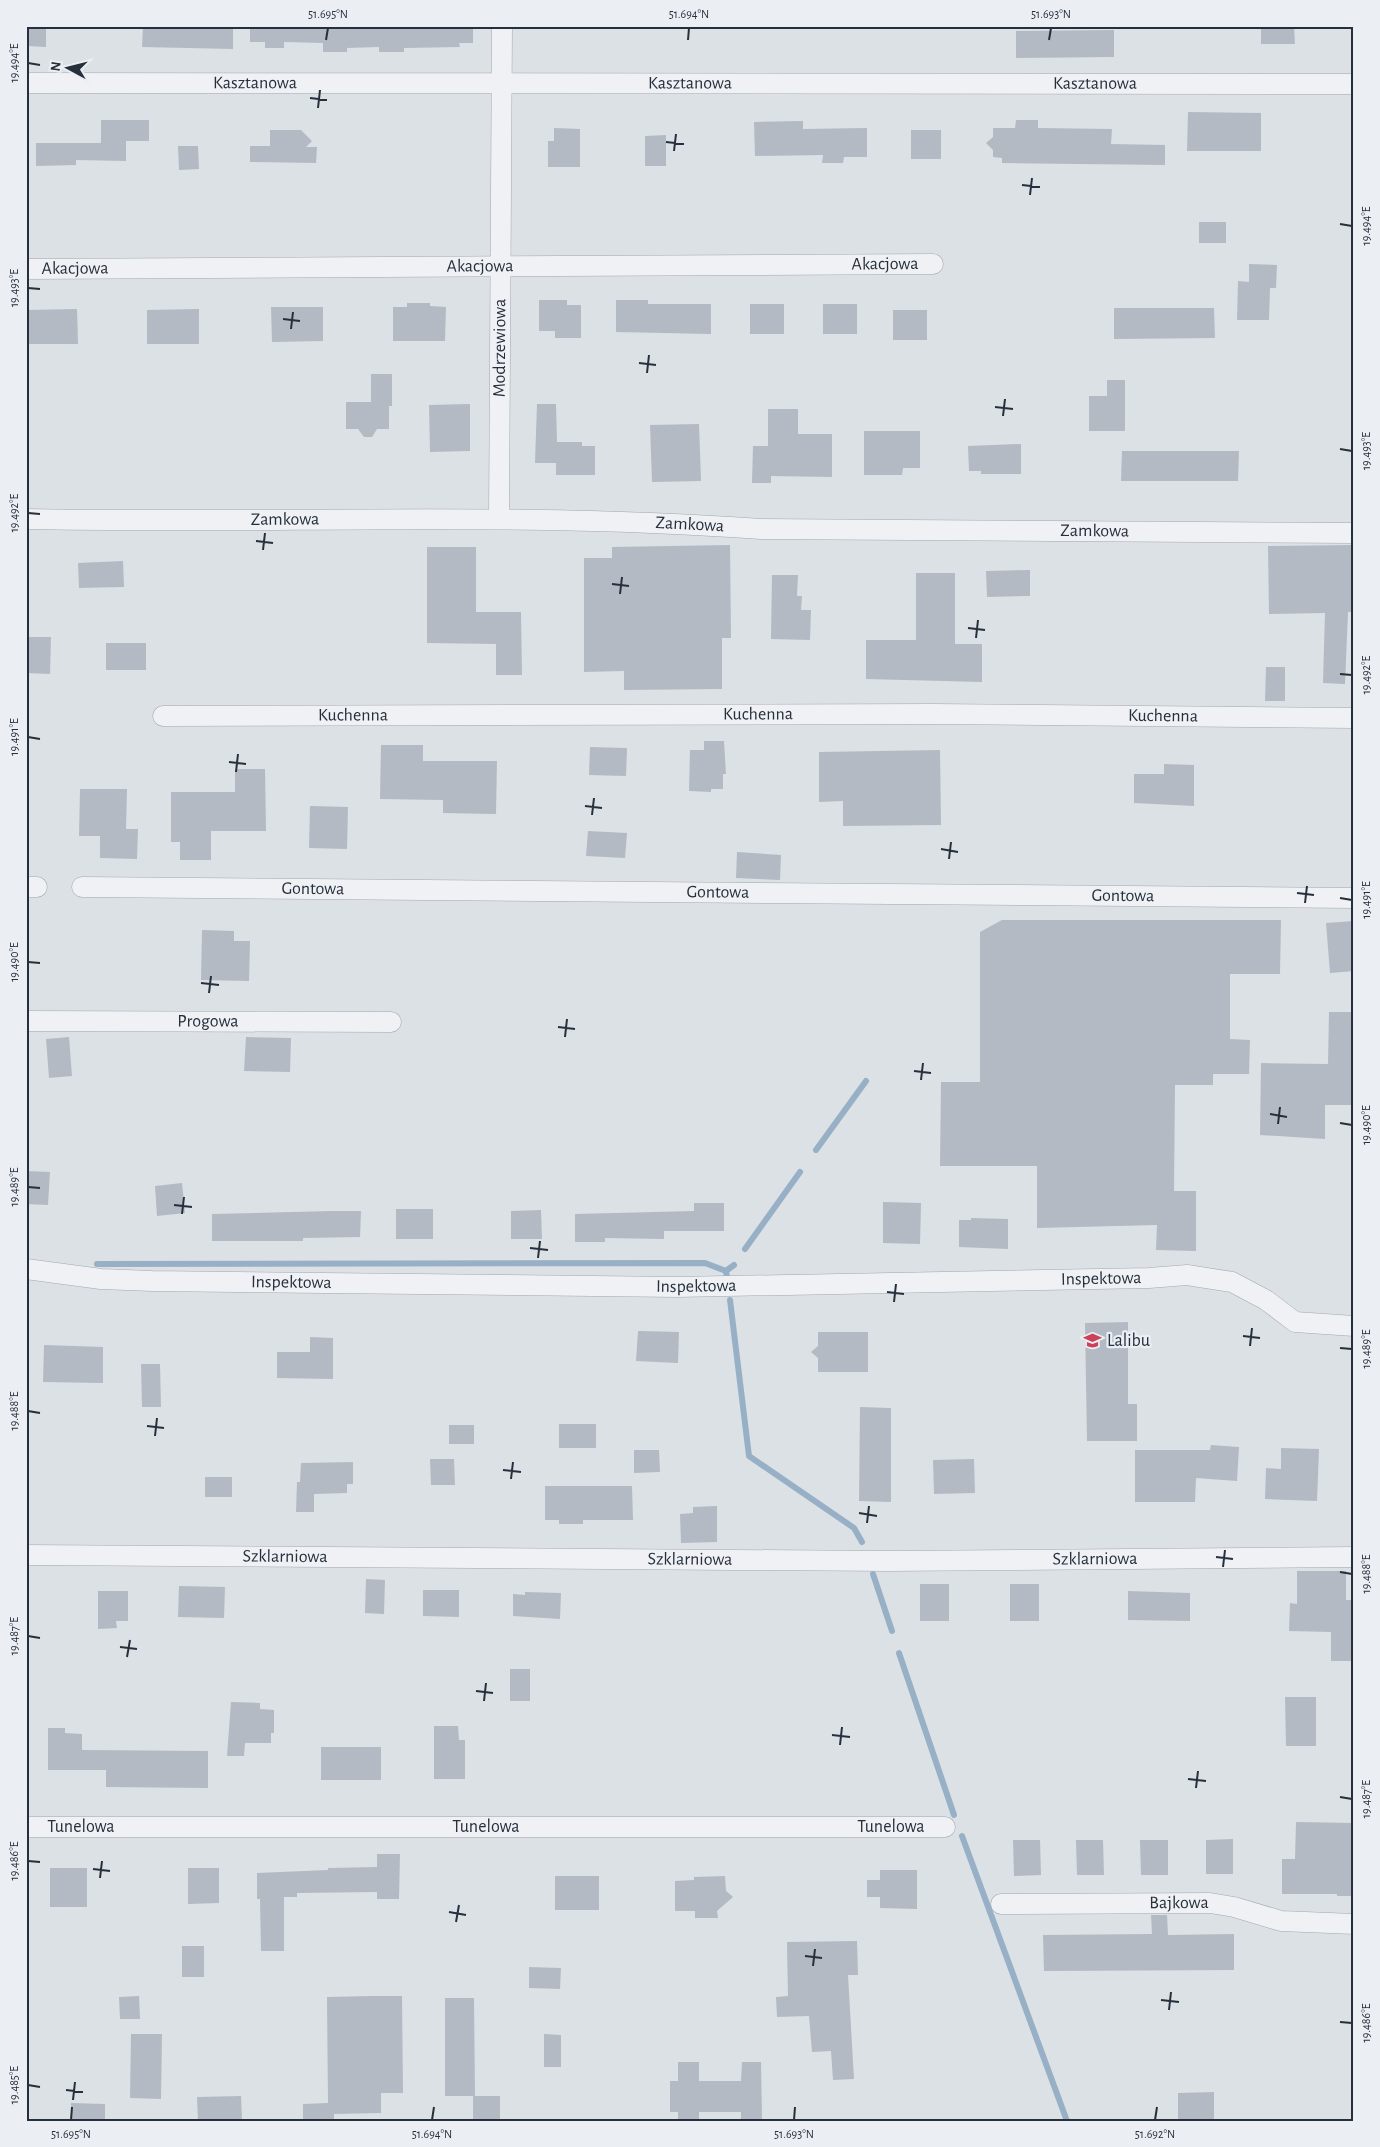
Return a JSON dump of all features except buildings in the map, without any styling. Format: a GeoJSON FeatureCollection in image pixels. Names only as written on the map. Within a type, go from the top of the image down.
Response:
{"type":"FeatureCollection","features":[{"type":"Feature","properties":{"kind":"street","name":"Modrzewiowa"},"geometry":{"type":"LineString","coordinates":[[499,519],[502,26]]}},
{"type":"Feature","properties":{"kind":"street","name":"Kasztanowa"},"geometry":{"type":"LineString","coordinates":[[26,83],[1354,84]]}},
{"type":"Feature","properties":{"kind":"street","name":"Akacjowa"},"geometry":{"type":"LineString","coordinates":[[26,269],[934,264]]}},
{"type":"Feature","properties":{"kind":"street","name":"Zamkowa"},"geometry":{"type":"LineString","coordinates":[[26,519],[160,522],[499,519],[683,523],[760,529],[1354,533]]}},
{"type":"Feature","properties":{"kind":"street","name":"Kuchenna"},"geometry":{"type":"LineString","coordinates":[[163,716],[942,714],[1354,718]]}},
{"type":"Feature","properties":{"kind":"street","name":"Gontowa"},"geometry":{"type":"LineString","coordinates":[[82,887],[1354,898]]}},
{"type":"Feature","properties":{"kind":"street","name":"Progowa"},"geometry":{"type":"LineString","coordinates":[[26,1021],[391,1022]]}},
{"type":"Feature","properties":{"kind":"street","name":"Inspektowa"},"geometry":{"type":"LineString","coordinates":[[26,1269],[101,1280],[677,1288],[1149,1278],[1187,1275],[1232,1282],[1266,1300],[1295,1322],[1354,1326]]}},
{"type":"Feature","properties":{"kind":"street","name":"Szklarniowa"},"geometry":{"type":"LineString","coordinates":[[26,1555],[888,1561],[1354,1557]]}},
{"type":"Feature","properties":{"kind":"street","name":"Tunelowa"},"geometry":{"type":"LineString","coordinates":[[26,1827],[945,1827]]}},
{"type":"Feature","properties":{"kind":"street","name":"Bajkowa"},"geometry":{"type":"LineString","coordinates":[[1001,1904],[1210,1903],[1234,1907],[1281,1921],[1354,1924]]}},
{"type":"Feature","properties":{"kind":"waterway"},"geometry":{"type":"LineString","coordinates":[[816,1150],[866,1081]]}},
{"type":"Feature","properties":{"kind":"waterway"},"geometry":{"type":"LineString","coordinates":[[745,1249],[800,1172]]}},
{"type":"Feature","properties":{"kind":"waterway"},"geometry":{"type":"LineString","coordinates":[[97,1264],[705,1263],[726,1271]]}},
{"type":"Feature","properties":{"kind":"waterway"},"geometry":{"type":"LineString","coordinates":[[727,1278],[726,1271],[734,1265]]}},
{"type":"Feature","properties":{"kind":"waterway"},"geometry":{"type":"LineString","coordinates":[[730,1300],[749,1456],[854,1528],[862,1542]]}},
{"type":"Feature","properties":{"kind":"waterway"},"geometry":{"type":"LineString","coordinates":[[873,1574],[892,1631]]}},
{"type":"Feature","properties":{"kind":"waterway"},"geometry":{"type":"LineString","coordinates":[[899,1653],[954,1815]]}},
{"type":"Feature","properties":{"kind":"waterway"},"geometry":{"type":"LineString","coordinates":[[962,1836],[1067,2121]]}},
{"type":"Feature","properties":{"kind":"place","name":"Lalibu"},"geometry":{"type":"Point","coordinates":[1093,1341]}}]}
